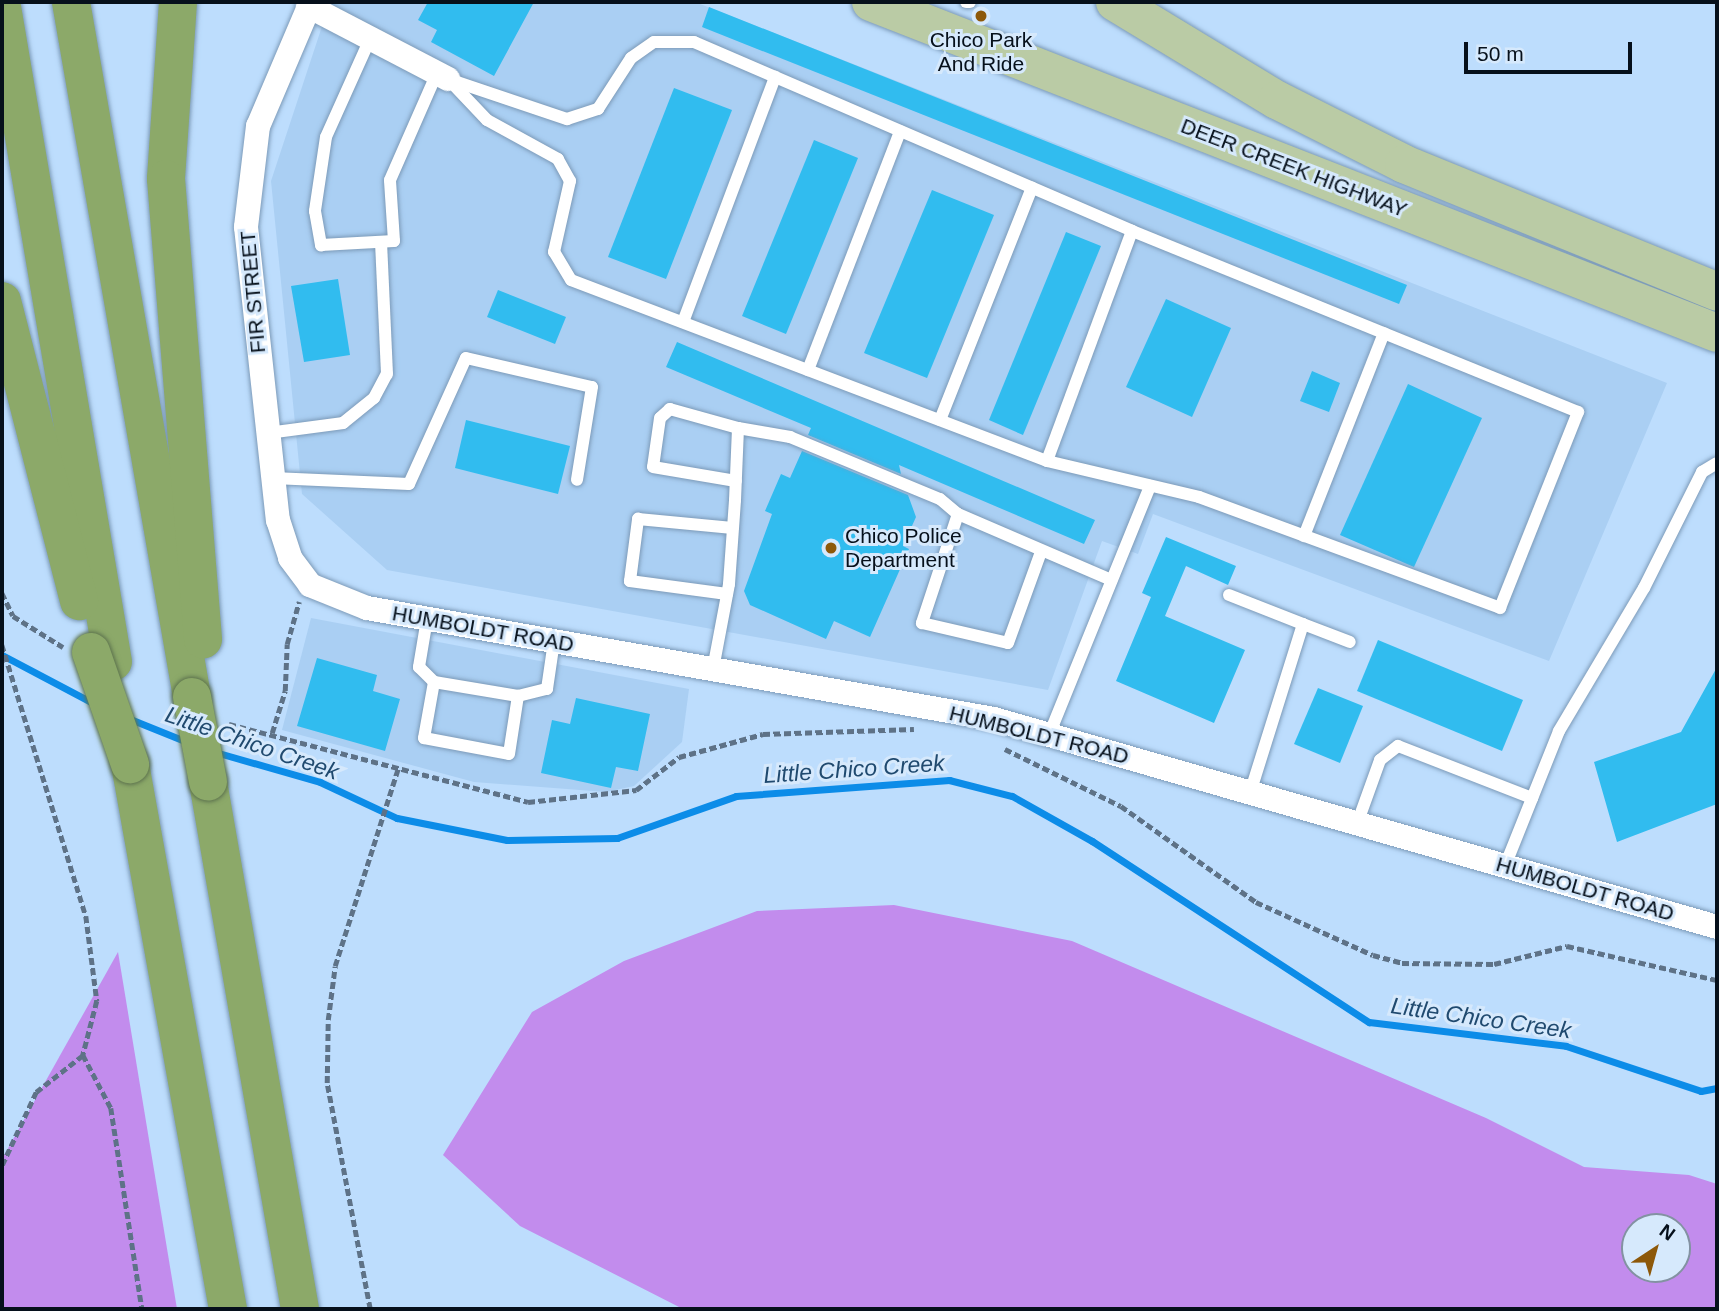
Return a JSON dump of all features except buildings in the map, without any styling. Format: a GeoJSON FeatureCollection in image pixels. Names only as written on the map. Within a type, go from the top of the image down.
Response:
{"type":"FeatureCollection","features":[{"type":"Feature","properties":{"kind":"highway"},"geometry":{"type":"LineString","coordinates":[[71,2],[300,1309]]}},
{"type":"Feature","properties":{"kind":"highway"},"geometry":{"type":"LineString","coordinates":[[178,2],[166,179],[204,651],[191,691]]}},
{"type":"Feature","properties":{"kind":"highway"},"geometry":{"type":"LineString","coordinates":[[2,7],[93,656]]}},
{"type":"Feature","properties":{"kind":"highway"},"geometry":{"type":"LineString","coordinates":[[2,302],[93,656],[130,764],[228,1309]]}},
{"type":"Feature","properties":{"kind":"main road","name":"DEER CREEK HIGHWAY"},"geometry":{"type":"LineString","coordinates":[[871,2],[1717,334]]}},
{"type":"Feature","properties":{"kind":"main road","name":"DEER CREEK HIGHWAY"},"geometry":{"type":"LineString","coordinates":[[1115,2],[1277,100],[1404,164],[1717,292]]}},
{"type":"Feature","properties":{"kind":"street"},"geometry":{"type":"LineString","coordinates":[[309,4],[443,76]]}},
{"type":"Feature","properties":{"kind":"street","name":"FIR STREET"},"geometry":{"type":"LineString","coordinates":[[309,4],[276,71],[250,172],[246,227],[273,478],[290,558],[310,584]]}},
{"type":"Feature","properties":{"kind":"street","name":"HUMBOLDT ROAD"},"geometry":{"type":"LineString","coordinates":[[310,584],[332,598],[427,619],[994,719],[1717,927]]}},
{"type":"Feature","properties":{"kind":"lane"},"geometry":{"type":"LineString","coordinates":[[370,39],[326,136],[315,211],[321,245],[394,241],[390,180],[443,76]]}},
{"type":"Feature","properties":{"kind":"lane"},"geometry":{"type":"LineString","coordinates":[[694,42],[1132,232],[1578,412],[1500,608],[1304,536],[1150,486],[1047,461],[571,280],[554,251],[570,181],[558,159],[487,120],[443,76],[567,119],[598,109],[631,58],[654,43],[694,42]]}},
{"type":"Feature","properties":{"kind":"lane"},"geometry":{"type":"LineString","coordinates":[[683,322],[775,77]]}},
{"type":"Feature","properties":{"kind":"lane"},"geometry":{"type":"LineString","coordinates":[[808,370],[900,131]]}},
{"type":"Feature","properties":{"kind":"lane"},"geometry":{"type":"LineString","coordinates":[[940,420],[1032,188]]}},
{"type":"Feature","properties":{"kind":"lane"},"geometry":{"type":"LineString","coordinates":[[1047,461],[1132,232]]}},
{"type":"Feature","properties":{"kind":"lane"},"geometry":{"type":"LineString","coordinates":[[268,433],[343,423],[374,398],[387,374],[381,242]]}},
{"type":"Feature","properties":{"kind":"lane"},"geometry":{"type":"LineString","coordinates":[[1304,536],[1384,333]]}},
{"type":"Feature","properties":{"kind":"lane"},"geometry":{"type":"LineString","coordinates":[[273,478],[410,484],[466,358],[592,387],[577,480]]}},
{"type":"Feature","properties":{"kind":"lane"},"geometry":{"type":"LineString","coordinates":[[736,481],[653,467],[660,418],[670,409],[738,428],[790,437],[940,499],[958,514],[1111,580]]}},
{"type":"Feature","properties":{"kind":"lane"},"geometry":{"type":"LineString","coordinates":[[712,669],[727,594],[738,428]]}},
{"type":"Feature","properties":{"kind":"lane"},"geometry":{"type":"LineString","coordinates":[[1505,866],[1559,730],[1644,588],[1702,472],[1717,463]]}},
{"type":"Feature","properties":{"kind":"lane"},"geometry":{"type":"LineString","coordinates":[[1049,735],[1150,486]]}},
{"type":"Feature","properties":{"kind":"lane"},"geometry":{"type":"LineString","coordinates":[[958,514],[922,624],[1008,643],[1041,552]]}},
{"type":"Feature","properties":{"kind":"lane"},"geometry":{"type":"LineString","coordinates":[[727,594],[631,581],[638,519],[733,528]]}},
{"type":"Feature","properties":{"kind":"lane"},"geometry":{"type":"LineString","coordinates":[[1229,595],[1350,642]]}},
{"type":"Feature","properties":{"kind":"lane"},"geometry":{"type":"LineString","coordinates":[[427,619],[419,667],[434,682],[518,696],[547,689],[554,641]]}},
{"type":"Feature","properties":{"kind":"lane"},"geometry":{"type":"LineString","coordinates":[[1250,793],[1303,624]]}},
{"type":"Feature","properties":{"kind":"lane"},"geometry":{"type":"LineString","coordinates":[[434,682],[424,738],[509,754],[518,696]]}},
{"type":"Feature","properties":{"kind":"lane"},"geometry":{"type":"LineString","coordinates":[[1357,824],[1380,760],[1398,746],[1532,798]]}},
{"type":"Feature","properties":{"kind":"path"},"geometry":{"type":"LineString","coordinates":[[272,733],[285,691],[294,610],[310,584]]}},
{"type":"Feature","properties":{"kind":"path"},"geometry":{"type":"LineString","coordinates":[[2,593],[13,616],[93,656]]}},
{"type":"Feature","properties":{"kind":"path"},"geometry":{"type":"LineString","coordinates":[[2,645],[86,915],[97,1000],[83,1055],[36,1092],[2,1165]]}},
{"type":"Feature","properties":{"kind":"path"},"geometry":{"type":"LineString","coordinates":[[229,724],[272,733],[528,802],[636,790],[679,757],[763,734],[928,732]]}},
{"type":"Feature","properties":{"kind":"path"},"geometry":{"type":"LineString","coordinates":[[999,747],[1033,757],[1121,806],[1256,902],[1373,955],[1402,963],[1494,964],[1567,946],[1717,980]]}},
{"type":"Feature","properties":{"kind":"path"},"geometry":{"type":"LineString","coordinates":[[370,1309],[327,1083],[335,966],[398,768]]}},
{"type":"Feature","properties":{"kind":"path"},"geometry":{"type":"LineString","coordinates":[[83,1055],[111,1108],[142,1309]]}},
{"type":"Feature","properties":{"kind":"shaded area"},"geometry":{"type":"Polygon","coordinates":[[[330,2],[695,2],[1667,383],[1549,661],[1153,514],[1138,554],[1102,541],[1048,690],[387,570],[302,494],[271,181],[330,2]]]}},
{"type":"Feature","properties":{"kind":"shaded area"},"geometry":{"type":"Polygon","coordinates":[[[311,618],[689,689],[682,742],[634,786],[606,792],[474,782],[282,730],[311,618]]]}},
{"type":"Feature","properties":{"kind":"shaded area"},"geometry":{"type":"Polygon","coordinates":[[[894,905],[1072,941],[1486,1118],[1584,1167],[1689,1175],[1717,1184],[1717,1309],[683,1309],[520,1226],[443,1155],[532,1012],[624,961],[757,911],[894,905]]]}},
{"type":"Feature","properties":{"kind":"shaded area"},"geometry":{"type":"Polygon","coordinates":[[[118,952],[177,1309],[2,1309],[2,1159],[118,952]]]}},
{"type":"Feature","properties":{"kind":"waterway","name":"Little Chico Creek"},"geometry":{"type":"LineString","coordinates":[[2,655],[93,703]]}},
{"type":"Feature","properties":{"kind":"waterway","name":"Little Chico Creek"},"geometry":{"type":"LineString","coordinates":[[130,719],[187,742]]}},
{"type":"Feature","properties":{"kind":"waterway","name":"Little Chico Creek"},"geometry":{"type":"LineString","coordinates":[[215,752],[320,782],[397,818],[507,840],[617,838],[736,796],[949,780],[1012,796],[1092,841],[1369,1022],[1566,1046],[1701,1091],[1717,1088]]}},
{"type":"Feature","properties":{"kind":"place","name":"Chico Park And Ride"},"geometry":{"type":"Point","coordinates":[981,16]}},
{"type":"Feature","properties":{"kind":"place","name":"Chico Police Department"},"geometry":{"type":"Point","coordinates":[831,548]}}]}
